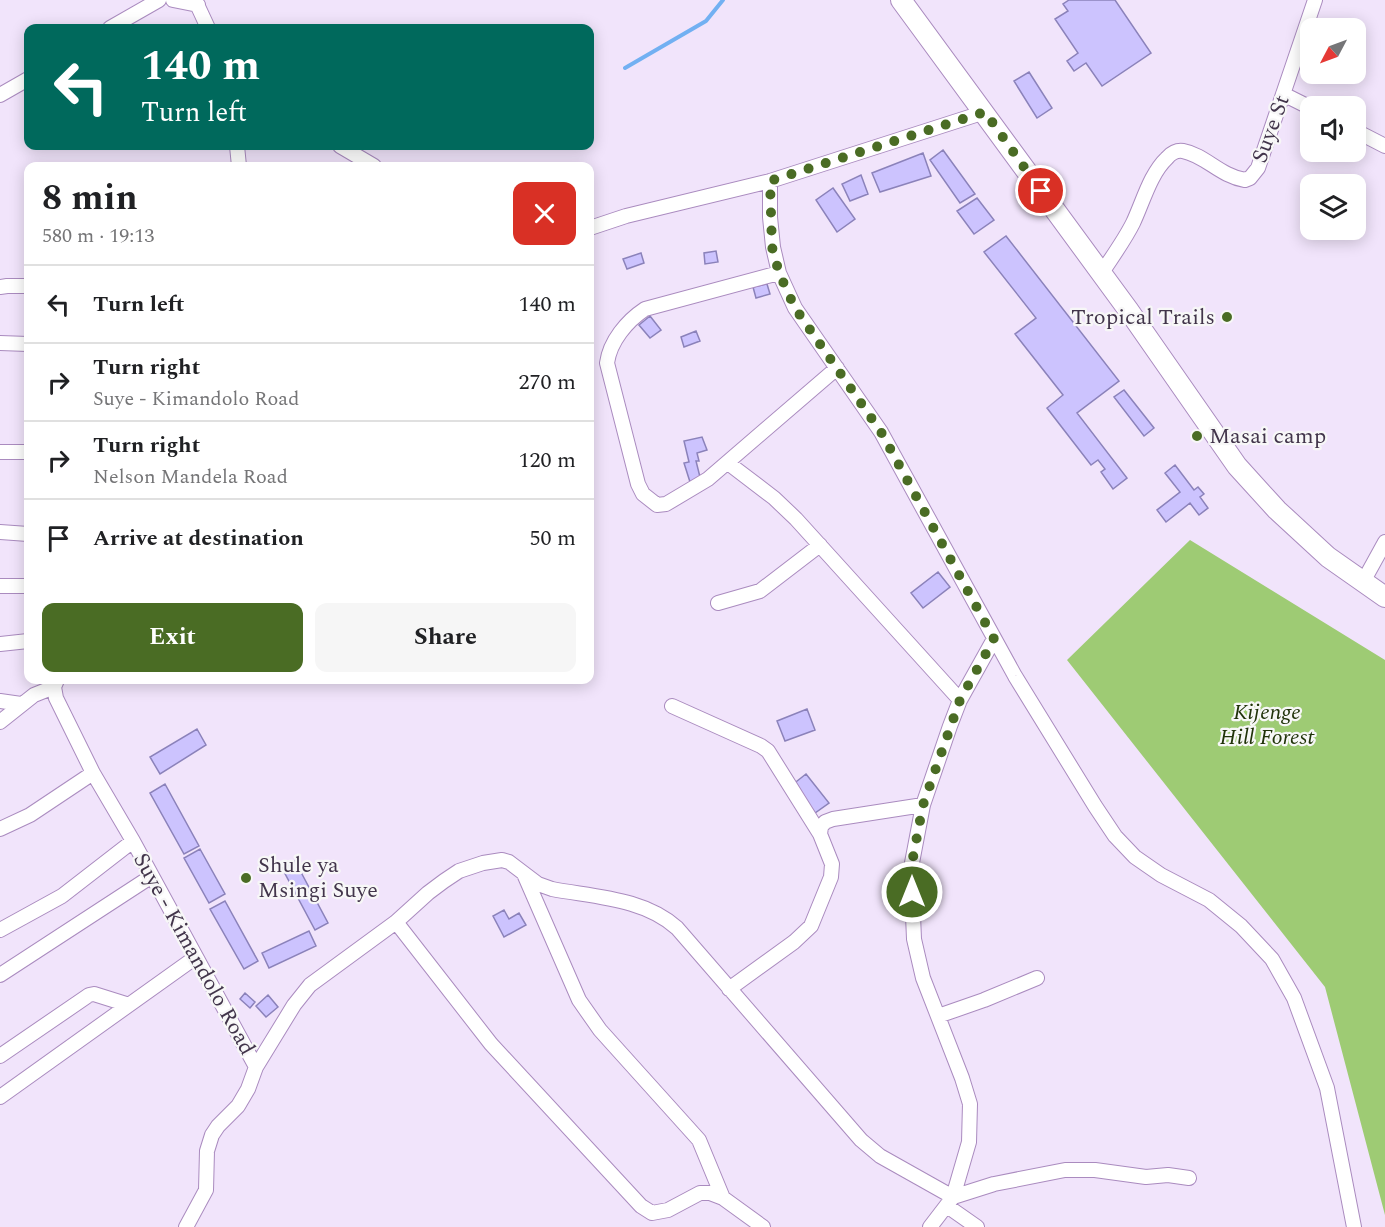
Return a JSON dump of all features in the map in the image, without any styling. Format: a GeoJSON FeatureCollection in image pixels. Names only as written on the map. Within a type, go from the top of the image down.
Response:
{"type":"FeatureCollection","features":[{"type":"Feature","properties":{"kind":"main road"},"geometry":{"type":"LineString","coordinates":[[901,0],[985,112],[1252,484],[1328,557],[1385,597]]}},
{"type":"Feature","properties":{"kind":"street"},"geometry":{"type":"LineString","coordinates":[[117,24],[159,0]]}},
{"type":"Feature","properties":{"kind":"street"},"geometry":{"type":"LineString","coordinates":[[174,0],[196,2],[206,24]]}},
{"type":"Feature","properties":{"kind":"street","name":"Suye St"},"geometry":{"type":"LineString","coordinates":[[1101,274],[1133,224],[1155,175],[1166,158],[1174,152],[1181,150],[1195,155],[1234,178],[1245,180],[1254,174],[1316,0]]}},
{"type":"Feature","properties":{"kind":"street"},"geometry":{"type":"LineString","coordinates":[[0,95],[24,81]]}},
{"type":"Feature","properties":{"kind":"street"},"geometry":{"type":"LineString","coordinates":[[1283,94],[1300,102]]}},
{"type":"Feature","properties":{"kind":"street"},"geometry":{"type":"LineString","coordinates":[[594,227],[626,216],[770,181],[985,112]]}},
{"type":"Feature","properties":{"kind":"street"},"geometry":{"type":"LineString","coordinates":[[1366,136],[1385,146]]}},
{"type":"Feature","properties":{"kind":"street"},"geometry":{"type":"LineString","coordinates":[[347,150],[367,162]]}},
{"type":"Feature","properties":{"kind":"street"},"geometry":{"type":"LineString","coordinates":[[770,181],[772,247],[779,273],[795,308],[881,432],[994,639],[1095,806],[1115,836],[1135,857],[1161,875],[1217,906],[1241,926],[1272,959],[1294,998],[1327,1088],[1354,1227]]}},
{"type":"Feature","properties":{"kind":"street"},"geometry":{"type":"LineString","coordinates":[[779,273],[645,309],[629,322],[609,351],[607,363],[638,484],[643,494],[657,505],[666,504],[708,479],[837,368]]}},
{"type":"Feature","properties":{"kind":"street"},"geometry":{"type":"LineString","coordinates":[[0,287],[24,286]]}},
{"type":"Feature","properties":{"kind":"street"},"geometry":{"type":"LineString","coordinates":[[0,343],[24,344]]}},
{"type":"Feature","properties":{"kind":"street"},"geometry":{"type":"LineString","coordinates":[[0,452],[24,452]]}},
{"type":"Feature","properties":{"kind":"street"},"geometry":{"type":"LineString","coordinates":[[728,463],[774,498],[820,545],[960,700]]}},
{"type":"Feature","properties":{"kind":"street"},"geometry":{"type":"LineString","coordinates":[[0,532],[24,534]]}},
{"type":"Feature","properties":{"kind":"street"},"geometry":{"type":"LineString","coordinates":[[1363,582],[1385,542]]}},
{"type":"Feature","properties":{"kind":"street"},"geometry":{"type":"LineString","coordinates":[[718,603],[760,591],[820,545]]}},
{"type":"Feature","properties":{"kind":"street"},"geometry":{"type":"LineString","coordinates":[[0,586],[24,586]]}},
{"type":"Feature","properties":{"kind":"street"},"geometry":{"type":"LineString","coordinates":[[930,1227],[950,1201],[969,1142],[970,1104],[923,978],[914,939],[911,868],[923,805],[960,700],[994,639]]}},
{"type":"Feature","properties":{"kind":"street"},"geometry":{"type":"LineString","coordinates":[[0,644],[24,641]]}},
{"type":"Feature","properties":{"kind":"street"},"geometry":{"type":"LineString","coordinates":[[0,722],[21,704],[54,684]]}},
{"type":"Feature","properties":{"kind":"street","name":"Suye - Kimandolo Road"},"geometry":{"type":"LineString","coordinates":[[56,684],[60,709],[93,773],[133,841],[256,1067],[248,1089],[238,1106],[212,1135],[207,1151],[206,1190],[186,1227]]}},
{"type":"Feature","properties":{"kind":"street"},"geometry":{"type":"LineString","coordinates":[[0,700],[21,704]]}},
{"type":"Feature","properties":{"kind":"street"},"geometry":{"type":"LineString","coordinates":[[672,706],[768,751],[820,834],[832,864],[831,877],[811,926],[794,942],[729,989]]}},
{"type":"Feature","properties":{"kind":"street"},"geometry":{"type":"LineString","coordinates":[[0,829],[30,815],[93,773]]}},
{"type":"Feature","properties":{"kind":"street"},"geometry":{"type":"LineString","coordinates":[[820,834],[825,822],[833,819],[923,805]]}},
{"type":"Feature","properties":{"kind":"street"},"geometry":{"type":"LineString","coordinates":[[0,930],[62,896],[133,841]]}},
{"type":"Feature","properties":{"kind":"street"},"geometry":{"type":"LineString","coordinates":[[256,1067],[294,1005],[310,986],[396,922],[428,893],[459,871],[494,860],[502,860],[509,862],[538,884],[552,889],[646,908],[664,917],[677,928],[861,1140],[880,1156],[950,1201],[977,1227]]}},
{"type":"Feature","properties":{"kind":"street"},"geometry":{"type":"LineString","coordinates":[[524,874],[579,1000],[600,1030],[699,1140],[723,1198]]}},
{"type":"Feature","properties":{"kind":"street"},"geometry":{"type":"LineString","coordinates":[[0,975],[152,876]]}},
{"type":"Feature","properties":{"kind":"street"},"geometry":{"type":"LineString","coordinates":[[396,922],[491,1044],[641,1206],[652,1213],[668,1210],[700,1193],[710,1193],[723,1198],[763,1227]]}},
{"type":"Feature","properties":{"kind":"street"},"geometry":{"type":"LineString","coordinates":[[0,1097],[196,957]]}},
{"type":"Feature","properties":{"kind":"street"},"geometry":{"type":"LineString","coordinates":[[938,1016],[1037,978]]}},
{"type":"Feature","properties":{"kind":"street"},"geometry":{"type":"LineString","coordinates":[[0,1056],[89,994],[129,1005]]}},
{"type":"Feature","properties":{"kind":"street"},"geometry":{"type":"LineString","coordinates":[[950,1201],[994,1184],[1065,1170],[1095,1170],[1146,1177],[1168,1175],[1189,1178]]}},
{"type":"Feature","properties":{"kind":"green space","name":"Kijenge Hill Forest"},"geometry":{"type":"Polygon","coordinates":[[[1190,540],[1385,660],[1385,1215],[1325,987],[1067,660],[1190,540]]]}},
{"type":"Feature","properties":{"kind":"building"},"geometry":{"type":"Polygon","coordinates":[[[1069,0],[1115,0],[1151,53],[1102,86],[1086,63],[1074,71],[1067,61],[1078,53],[1055,19],[1068,11],[1063,4],[1069,0]]]}},
{"type":"Feature","properties":{"kind":"building"},"geometry":{"type":"Polygon","coordinates":[[[1029,72],[1052,108],[1037,118],[1014,81],[1029,72]]]}},
{"type":"Feature","properties":{"kind":"building"},"geometry":{"type":"Polygon","coordinates":[[[943,150],[975,194],[960,203],[930,160],[943,150]]]}},
{"type":"Feature","properties":{"kind":"building"},"geometry":{"type":"Polygon","coordinates":[[[923,153],[931,176],[880,192],[872,173],[923,153]]]}},
{"type":"Feature","properties":{"kind":"building"},"geometry":{"type":"Polygon","coordinates":[[[861,175],[868,194],[850,201],[842,184],[861,175]]]}},
{"type":"Feature","properties":{"kind":"building"},"geometry":{"type":"Polygon","coordinates":[[[833,188],[855,219],[837,232],[816,200],[833,188]]]}},
{"type":"Feature","properties":{"kind":"building"},"geometry":{"type":"Polygon","coordinates":[[[977,198],[994,220],[974,234],[957,211],[977,198]]]}},
{"type":"Feature","properties":{"kind":"building"},"geometry":{"type":"Polygon","coordinates":[[[1006,236],[1119,381],[1077,413],[1127,478],[1113,489],[1101,472],[1105,469],[1098,460],[1091,465],[1047,408],[1063,395],[1015,334],[1036,318],[984,252],[1006,236]]]}},
{"type":"Feature","properties":{"kind":"building"},"geometry":{"type":"Polygon","coordinates":[[[716,251],[718,262],[705,264],[704,253],[716,251]]]}},
{"type":"Feature","properties":{"kind":"building"},"geometry":{"type":"Polygon","coordinates":[[[641,253],[644,263],[627,269],[623,259],[641,253]]]}},
{"type":"Feature","properties":{"kind":"building"},"geometry":{"type":"Polygon","coordinates":[[[767,284],[770,294],[756,298],[753,287],[767,284]]]}},
{"type":"Feature","properties":{"kind":"building"},"geometry":{"type":"Polygon","coordinates":[[[650,316],[661,330],[650,338],[639,325],[650,316]]]}},
{"type":"Feature","properties":{"kind":"building"},"geometry":{"type":"Polygon","coordinates":[[[696,331],[700,341],[684,347],[681,337],[696,331]]]}},
{"type":"Feature","properties":{"kind":"building"},"geometry":{"type":"Polygon","coordinates":[[[1124,390],[1154,428],[1144,436],[1114,397],[1124,390]]]}},
{"type":"Feature","properties":{"kind":"building"},"geometry":{"type":"Polygon","coordinates":[[[702,437],[707,450],[697,453],[699,461],[696,461],[701,481],[690,482],[684,463],[689,462],[684,441],[702,437]]]}},
{"type":"Feature","properties":{"kind":"building"},"geometry":{"type":"Polygon","coordinates":[[[1175,465],[1194,490],[1198,487],[1204,494],[1200,497],[1208,508],[1199,515],[1190,503],[1166,522],[1157,510],[1180,492],[1165,473],[1175,465]]]}},
{"type":"Feature","properties":{"kind":"building"},"geometry":{"type":"Polygon","coordinates":[[[938,572],[950,587],[923,608],[911,593],[938,572]]]}},
{"type":"Feature","properties":{"kind":"building"},"geometry":{"type":"Polygon","coordinates":[[[807,709],[815,730],[785,741],[777,721],[807,709]]]}},
{"type":"Feature","properties":{"kind":"building"},"geometry":{"type":"Polygon","coordinates":[[[197,729],[206,745],[160,774],[150,757],[197,729]]]}},
{"type":"Feature","properties":{"kind":"building"},"geometry":{"type":"Polygon","coordinates":[[[806,774],[829,803],[815,813],[792,785],[806,774]]]}},
{"type":"Feature","properties":{"kind":"building"},"geometry":{"type":"Polygon","coordinates":[[[165,784],[199,846],[184,854],[150,793],[165,784]]]}},
{"type":"Feature","properties":{"kind":"building"},"geometry":{"type":"Polygon","coordinates":[[[200,849],[225,894],[209,903],[184,858],[200,849]]]}},
{"type":"Feature","properties":{"kind":"building"},"geometry":{"type":"Polygon","coordinates":[[[295,861],[328,923],[315,930],[282,868],[295,861]]]}},
{"type":"Feature","properties":{"kind":"building"},"geometry":{"type":"Polygon","coordinates":[[[225,901],[258,961],[244,969],[210,909],[225,901]]]}},
{"type":"Feature","properties":{"kind":"building"},"geometry":{"type":"Polygon","coordinates":[[[504,910],[509,919],[519,913],[526,925],[504,937],[493,916],[504,910]]]}},
{"type":"Feature","properties":{"kind":"building"},"geometry":{"type":"Polygon","coordinates":[[[309,931],[316,946],[269,968],[262,953],[309,931]]]}},
{"type":"Feature","properties":{"kind":"building"},"geometry":{"type":"Polygon","coordinates":[[[245,993],[255,1002],[250,1008],[240,999],[245,993]]]}},
{"type":"Feature","properties":{"kind":"building"},"geometry":{"type":"Polygon","coordinates":[[[268,995],[278,1007],[266,1017],[256,1006],[268,995]]]}},
{"type":"Feature","properties":{"kind":"waterway"},"geometry":{"type":"LineString","coordinates":[[625,68],[706,21],[723,0]]}},
{"type":"Feature","properties":{"kind":"place","name":"Tropical Trails"},"geometry":{"type":"Point","coordinates":[1227,317]}},
{"type":"Feature","properties":{"kind":"place","name":"Masai camp"},"geometry":{"type":"Point","coordinates":[1197,436]}},
{"type":"Feature","properties":{"kind":"place","name":"Shule ya Msingi Suye"},"geometry":{"type":"Point","coordinates":[246,878]}},
{"type":"Feature","properties":{"kind":"route"},"geometry":{"type":"LineString","coordinates":[[912,892],[911,868],[923,805],[960,700],[994,639],[881,432],[795,308],[779,273],[772,247],[770,181],[985,112],[1041,191]]}}]}
